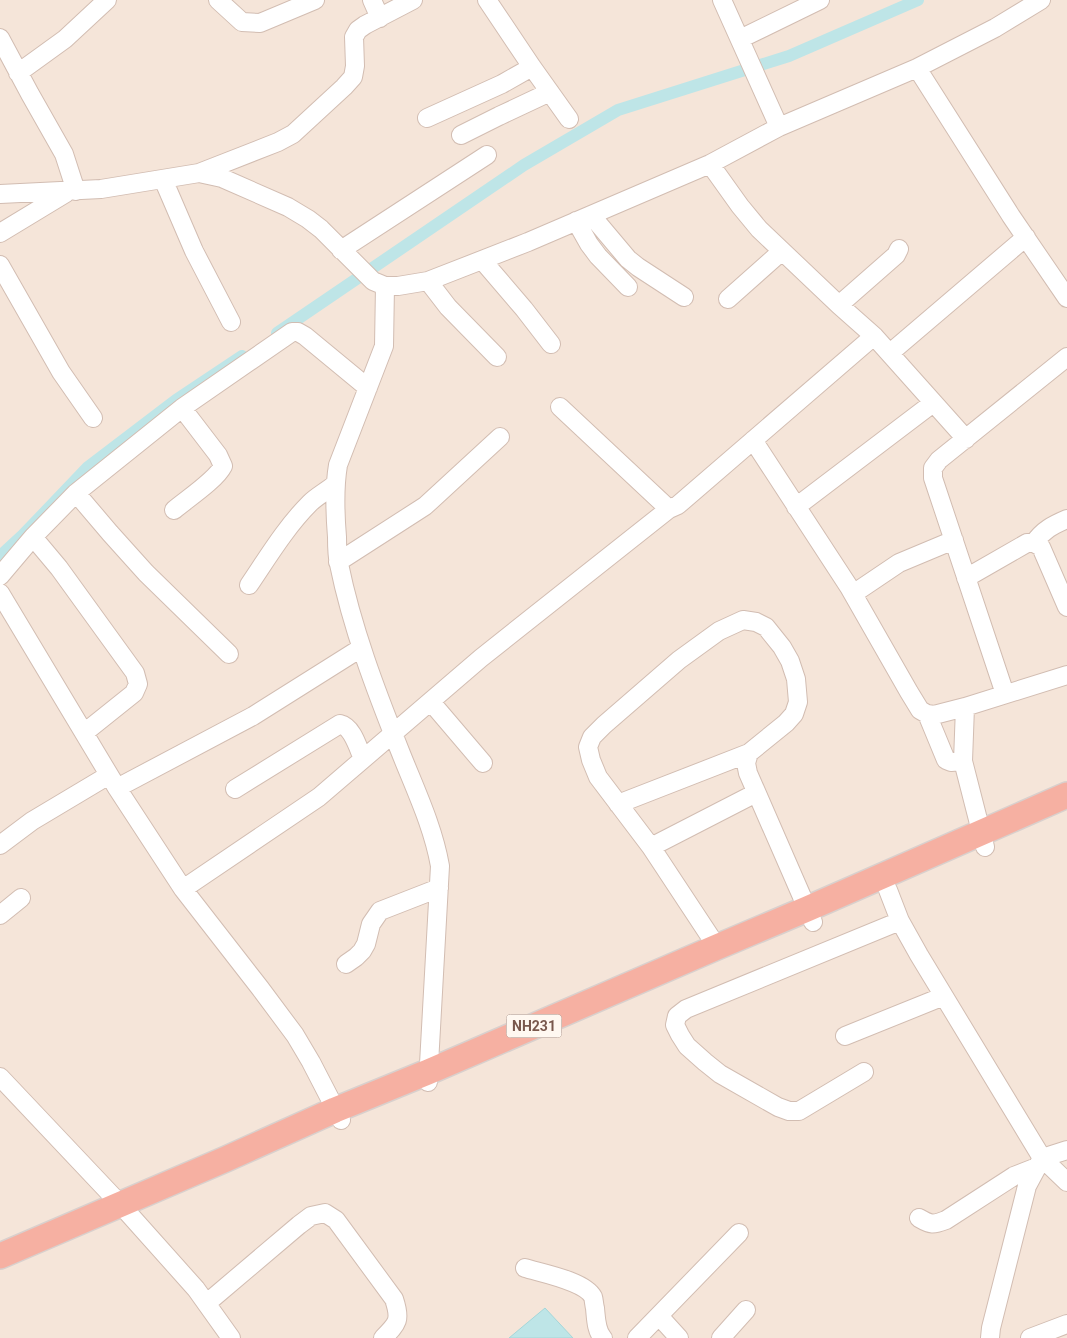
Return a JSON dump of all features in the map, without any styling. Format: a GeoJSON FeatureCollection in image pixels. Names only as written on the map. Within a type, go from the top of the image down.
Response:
{"type":"FeatureCollection","features":[{"type":"Feature","properties":{"kind":"highway","name":"NH231"},"geometry":{"type":"LineString","coordinates":[[428,1077],[717,947],[888,890],[1067,795]]}},
{"type":"Feature","properties":{"kind":"highway","name":"NH231"},"geometry":{"type":"LineString","coordinates":[[0,1269],[125,1210],[338,1115],[720,959],[810,916],[876,878],[1067,812]]}},
{"type":"Feature","properties":{"kind":"highway","name":"NH231"},"geometry":{"type":"LineString","coordinates":[[0,1256],[125,1210]]}},
{"type":"Feature","properties":{"kind":"street"},"geometry":{"type":"LineString","coordinates":[[18,73],[65,39],[107,0]]}},
{"type":"Feature","properties":{"kind":"street"},"geometry":{"type":"LineString","coordinates":[[218,0],[242,22],[252,24],[260,23],[316,0]]}},
{"type":"Feature","properties":{"kind":"street"},"geometry":{"type":"LineString","coordinates":[[372,0],[380,18]]}},
{"type":"Feature","properties":{"kind":"street"},"geometry":{"type":"LineString","coordinates":[[0,194],[101,189],[199,173],[278,142],[293,134],[344,87],[353,76],[355,66],[354,37],[358,30],[413,0]]}},
{"type":"Feature","properties":{"kind":"street"},"geometry":{"type":"LineString","coordinates":[[487,0],[569,119]]}},
{"type":"Feature","properties":{"kind":"street"},"geometry":{"type":"LineString","coordinates":[[722,0],[779,127]]}},
{"type":"Feature","properties":{"kind":"street"},"geometry":{"type":"LineString","coordinates":[[740,39],[820,0]]}},
{"type":"Feature","properties":{"kind":"street"},"geometry":{"type":"LineString","coordinates":[[199,173],[222,178],[288,207],[321,229],[355,265],[379,284],[398,286],[428,281],[528,242],[710,164],[779,127],[917,68],[996,28],[1040,0]]}},
{"type":"Feature","properties":{"kind":"street"},"geometry":{"type":"LineString","coordinates":[[0,38],[64,154],[72,191]]}},
{"type":"Feature","properties":{"kind":"street"},"geometry":{"type":"LineString","coordinates":[[427,118],[502,84],[532,67]]}},
{"type":"Feature","properties":{"kind":"street"},"geometry":{"type":"LineString","coordinates":[[917,68],[1067,298]]}},
{"type":"Feature","properties":{"kind":"street"},"geometry":{"type":"LineString","coordinates":[[461,135],[550,92]]}},
{"type":"Feature","properties":{"kind":"street"},"geometry":{"type":"LineString","coordinates":[[341,250],[487,155]]}},
{"type":"Feature","properties":{"kind":"street"},"geometry":{"type":"LineString","coordinates":[[710,164],[759,229],[874,336],[966,439]]}},
{"type":"Feature","properties":{"kind":"street"},"geometry":{"type":"LineString","coordinates":[[163,179],[194,251],[231,322]]}},
{"type":"Feature","properties":{"kind":"street"},"geometry":{"type":"LineString","coordinates":[[0,232],[72,191]]}},
{"type":"Feature","properties":{"kind":"street"},"geometry":{"type":"LineString","coordinates":[[583,218],[589,244],[628,287]]}},
{"type":"Feature","properties":{"kind":"street"},"geometry":{"type":"LineString","coordinates":[[583,218],[638,267],[684,297]]}},
{"type":"Feature","properties":{"kind":"street"},"geometry":{"type":"LineString","coordinates":[[890,353],[1026,237]]}},
{"type":"Feature","properties":{"kind":"street"},"geometry":{"type":"LineString","coordinates":[[839,305],[896,255],[899,249]]}},
{"type":"Feature","properties":{"kind":"street"},"geometry":{"type":"LineString","coordinates":[[728,299],[782,251]]}},
{"type":"Feature","properties":{"kind":"street"},"geometry":{"type":"LineString","coordinates":[[482,260],[551,344]]}},
{"type":"Feature","properties":{"kind":"street"},"geometry":{"type":"LineString","coordinates":[[0,265],[61,372],[94,418]]}},
{"type":"Feature","properties":{"kind":"street"},"geometry":{"type":"LineString","coordinates":[[428,281],[448,307],[497,357]]}},
{"type":"Feature","properties":{"kind":"street"},"geometry":{"type":"LineString","coordinates":[[379,284],[384,346],[338,465],[335,484],[338,562],[361,648],[437,847],[440,866],[428,1077]]}},
{"type":"Feature","properties":{"kind":"street"},"geometry":{"type":"LineString","coordinates":[[0,576],[32,538],[76,493],[182,408],[292,332],[298,332],[305,336],[368,388]]}},
{"type":"Feature","properties":{"kind":"street"},"geometry":{"type":"LineString","coordinates":[[182,888],[319,797],[481,658],[669,509],[678,505],[874,336]]}},
{"type":"Feature","properties":{"kind":"street"},"geometry":{"type":"LineString","coordinates":[[1005,694],[933,478],[933,468],[939,460],[1067,357]]}},
{"type":"Feature","properties":{"kind":"street"},"geometry":{"type":"LineString","coordinates":[[796,506],[933,403]]}},
{"type":"Feature","properties":{"kind":"street"},"geometry":{"type":"LineString","coordinates":[[560,407],[669,509]]}},
{"type":"Feature","properties":{"kind":"street"},"geometry":{"type":"LineString","coordinates":[[174,510],[221,471],[223,466],[218,455],[182,408]]}},
{"type":"Feature","properties":{"kind":"street"},"geometry":{"type":"LineString","coordinates":[[338,562],[425,506],[500,437]]}},
{"type":"Feature","properties":{"kind":"street"},"geometry":{"type":"LineString","coordinates":[[753,440],[853,594],[920,710],[934,715],[1067,674]]}},
{"type":"Feature","properties":{"kind":"street"},"geometry":{"type":"LineString","coordinates":[[249,585],[295,520],[310,503],[335,484]]}},
{"type":"Feature","properties":{"kind":"street"},"geometry":{"type":"LineString","coordinates":[[76,493],[146,573],[229,654]]}},
{"type":"Feature","properties":{"kind":"street"},"geometry":{"type":"LineString","coordinates":[[1034,543],[1040,534],[1048,528],[1067,519]]}},
{"type":"Feature","properties":{"kind":"street"},"geometry":{"type":"LineString","coordinates":[[32,538],[59,568],[135,673],[138,684],[134,693],[84,733]]}},
{"type":"Feature","properties":{"kind":"street"},"geometry":{"type":"LineString","coordinates":[[853,594],[899,563],[954,540]]}},
{"type":"Feature","properties":{"kind":"street"},"geometry":{"type":"LineString","coordinates":[[966,578],[1027,543],[1034,543],[1041,547],[1067,608]]}},
{"type":"Feature","properties":{"kind":"street"},"geometry":{"type":"LineString","coordinates":[[0,593],[5,614],[84,733],[182,888],[295,1035],[338,1115]]}},
{"type":"Feature","properties":{"kind":"street"},"geometry":{"type":"LineString","coordinates":[[618,804],[750,753],[794,714],[798,702],[796,678],[782,648],[766,627],[756,622],[743,620],[719,631],[679,660],[604,725],[592,737],[588,747],[598,777],[618,804],[651,847],[717,947]]}},
{"type":"Feature","properties":{"kind":"street"},"geometry":{"type":"LineString","coordinates":[[0,845],[32,822],[113,781],[253,716],[361,648]]}},
{"type":"Feature","properties":{"kind":"street"},"geometry":{"type":"LineString","coordinates":[[431,702],[483,763]]}},
{"type":"Feature","properties":{"kind":"street"},"geometry":{"type":"LineString","coordinates":[[965,707],[962,761],[984,840]]}},
{"type":"Feature","properties":{"kind":"street"},"geometry":{"type":"LineString","coordinates":[[927,714],[946,760],[951,762],[962,761]]}},
{"type":"Feature","properties":{"kind":"street"},"geometry":{"type":"LineString","coordinates":[[235,789],[340,724],[346,725],[350,731],[363,759]]}},
{"type":"Feature","properties":{"kind":"street"},"geometry":{"type":"LineString","coordinates":[[750,753],[746,763],[748,773],[810,916]]}},
{"type":"Feature","properties":{"kind":"street"},"geometry":{"type":"LineString","coordinates":[[651,847],[756,793]]}},
{"type":"Feature","properties":{"kind":"street"},"geometry":{"type":"LineString","coordinates":[[346,964],[362,951],[366,944],[370,924],[380,911],[438,888]]}},
{"type":"Feature","properties":{"kind":"street"},"geometry":{"type":"LineString","coordinates":[[888,890],[900,920],[1039,1162],[1067,1182]]}},
{"type":"Feature","properties":{"kind":"street"},"geometry":{"type":"LineString","coordinates":[[0,916],[22,898]]}},
{"type":"Feature","properties":{"kind":"street"},"geometry":{"type":"LineString","coordinates":[[864,1072],[798,1111],[789,1111],[778,1107],[720,1074],[705,1062],[687,1046],[680,1035],[675,1025],[677,1016],[686,1009],[900,920]]}},
{"type":"Feature","properties":{"kind":"street"},"geometry":{"type":"LineString","coordinates":[[845,1036],[944,996]]}},
{"type":"Feature","properties":{"kind":"street"},"geometry":{"type":"LineString","coordinates":[[0,1077],[196,1289],[231,1338]]}},
{"type":"Feature","properties":{"kind":"street"},"geometry":{"type":"LineString","coordinates":[[919,1218],[929,1224],[946,1220],[1014,1176],[1039,1162],[1067,1150]]}},
{"type":"Feature","properties":{"kind":"street"},"geometry":{"type":"LineString","coordinates":[[986,1337],[991,1328],[1027,1186],[1039,1162]]}},
{"type":"Feature","properties":{"kind":"street"},"geometry":{"type":"LineString","coordinates":[[207,1303],[299,1225],[311,1216],[325,1213],[336,1220],[394,1299],[399,1313],[395,1326],[383,1338]]}},
{"type":"Feature","properties":{"kind":"street"},"geometry":{"type":"LineString","coordinates":[[637,1338],[739,1233]]}},
{"type":"Feature","properties":{"kind":"street"},"geometry":{"type":"LineString","coordinates":[[524,1268],[578,1284],[586,1289],[593,1297],[598,1329],[603,1338]]}},
{"type":"Feature","properties":{"kind":"street"},"geometry":{"type":"LineString","coordinates":[[721,1338],[746,1310]]}},
{"type":"Feature","properties":{"kind":"street"},"geometry":{"type":"LineString","coordinates":[[659,1316],[679,1338]]}},
{"type":"Feature","properties":{"kind":"street"},"geometry":{"type":"LineString","coordinates":[[1030,1338],[1067,1324]]}},
{"type":"Feature","properties":{"kind":"shaded area"},"geometry":{"type":"Polygon","coordinates":[[[0,0],[1067,0],[1067,1338],[0,1338],[0,0]]]}},
{"type":"Feature","properties":{"kind":"water"},"geometry":{"type":"Polygon","coordinates":[[[545,1308],[573,1338],[509,1338],[545,1308]]]}},
{"type":"Feature","properties":{"kind":"waterway"},"geometry":{"type":"LineString","coordinates":[[277,333],[524,165],[618,110],[789,56],[918,0]]}},
{"type":"Feature","properties":{"kind":"waterway"},"geometry":{"type":"LineString","coordinates":[[0,556],[23,535],[88,467],[176,400],[242,356]]}}]}
